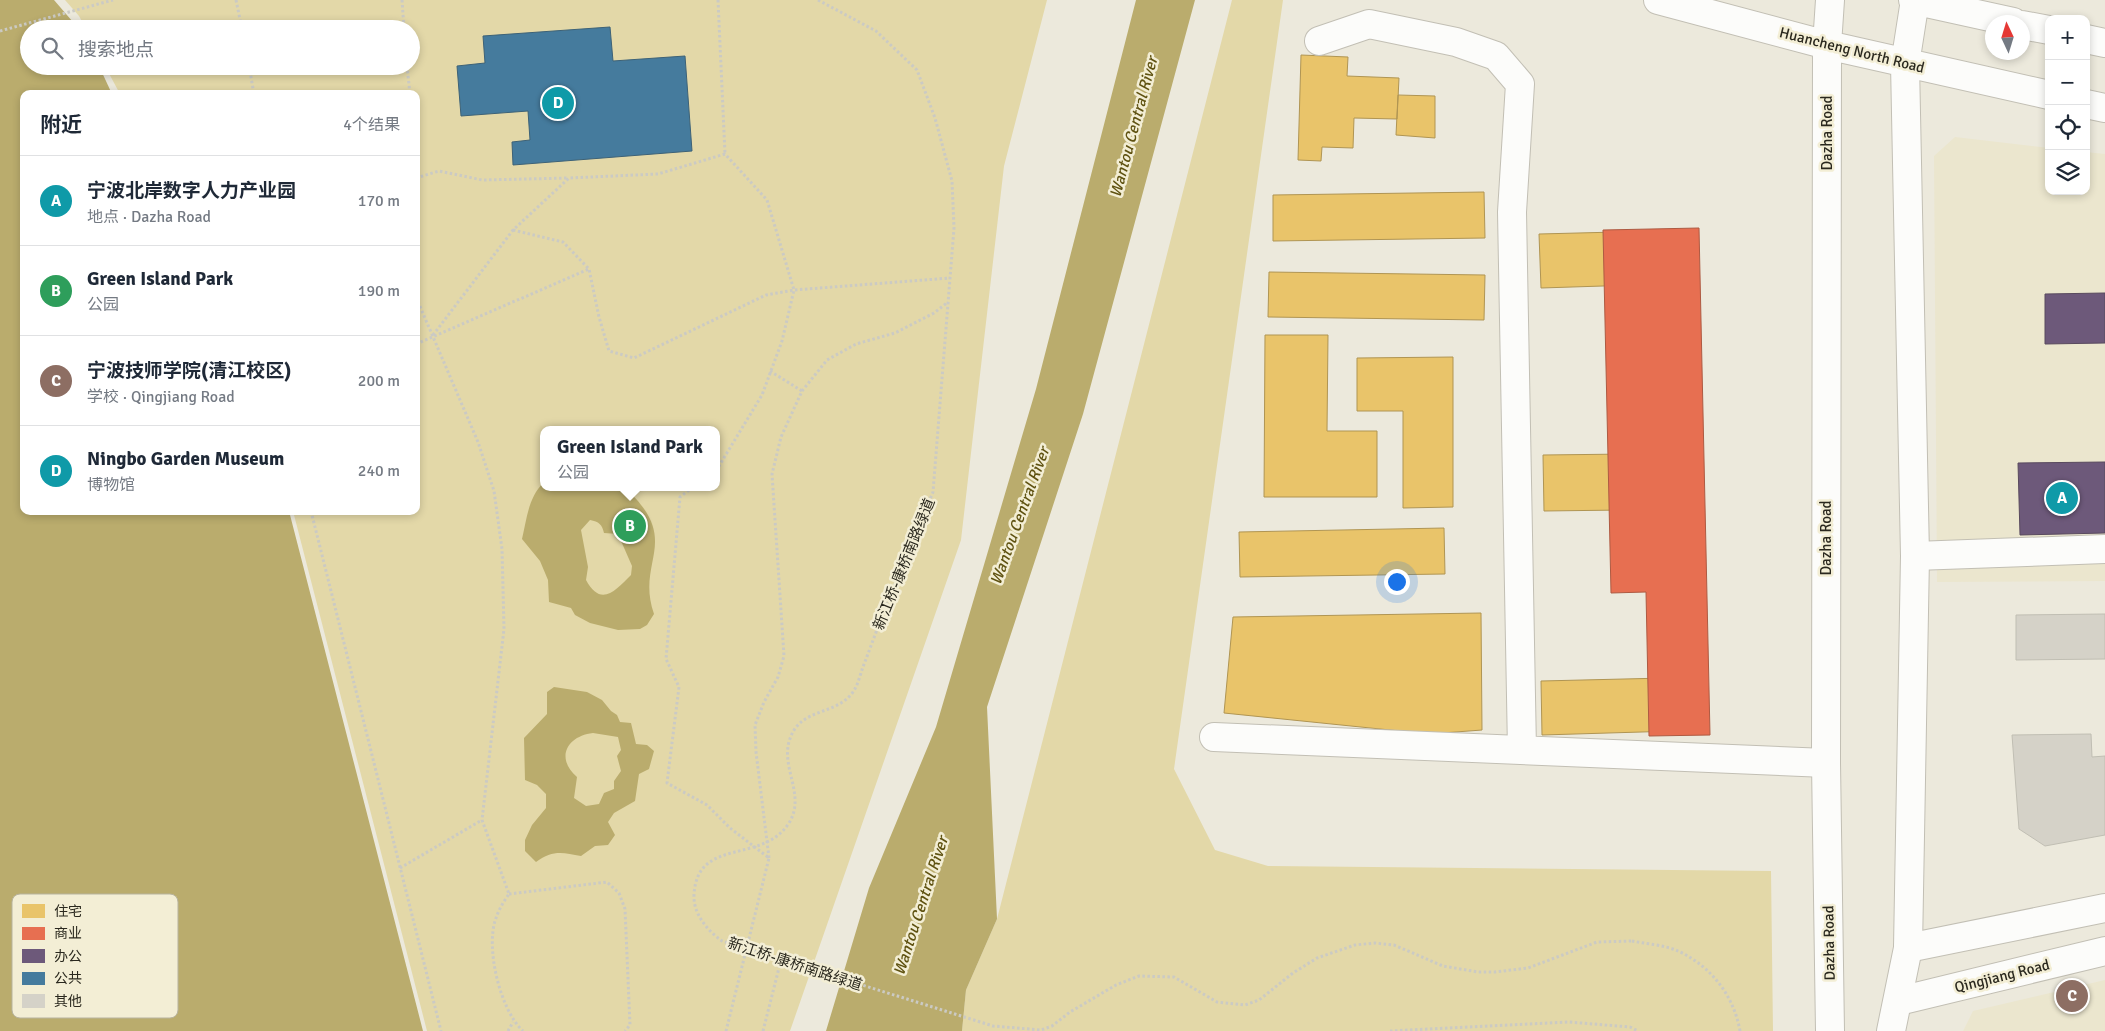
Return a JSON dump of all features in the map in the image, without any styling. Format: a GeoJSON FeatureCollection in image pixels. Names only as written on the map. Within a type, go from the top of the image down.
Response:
{"type":"FeatureCollection","features":[{"type":"Feature","properties":{"kind":"main road","name":"Huancheng North Road"},"geometry":{"type":"LineString","coordinates":[[1658,0],[1905,64],[2045,94]]}},
{"type":"Feature","properties":{"kind":"main road","name":"Dazha Road"},"geometry":{"type":"LineString","coordinates":[[1830,0],[1827,45],[1826,762],[1830,1031]]}},
{"type":"Feature","properties":{"kind":"main road"},"geometry":{"type":"LineString","coordinates":[[1892,1031],[1908,948],[1915,556],[1905,64],[1914,0],[1985,16]]}},
{"type":"Feature","properties":{"kind":"main road"},"geometry":{"type":"LineString","coordinates":[[1319,41],[1369,24],[1456,42],[1496,56],[1520,84],[1512,212],[1522,750]]}},
{"type":"Feature","properties":{"kind":"main road"},"geometry":{"type":"LineString","coordinates":[[2030,26],[2045,29]]}},
{"type":"Feature","properties":{"kind":"main road"},"geometry":{"type":"LineString","coordinates":[[2090,40],[2105,43]]}},
{"type":"Feature","properties":{"kind":"main road"},"geometry":{"type":"LineString","coordinates":[[2090,105],[2105,108]]}},
{"type":"Feature","properties":{"kind":"main road"},"geometry":{"type":"LineString","coordinates":[[1915,556],[2105,550]]}},
{"type":"Feature","properties":{"kind":"main road"},"geometry":{"type":"LineString","coordinates":[[1214,737],[1826,762]]}},
{"type":"Feature","properties":{"kind":"main road"},"geometry":{"type":"LineString","coordinates":[[1908,948],[2105,908]]}},
{"type":"Feature","properties":{"kind":"main road","name":"Qingjiang Road"},"geometry":{"type":"LineString","coordinates":[[1899,1000],[2105,951]]}},
{"type":"Feature","properties":{"kind":"path"},"geometry":{"type":"LineString","coordinates":[[38,20],[113,0]]}},
{"type":"Feature","properties":{"kind":"path"},"geometry":{"type":"LineString","coordinates":[[236,0],[240,20]]}},
{"type":"Feature","properties":{"kind":"path"},"geometry":{"type":"LineString","coordinates":[[402,0],[403,20]]}},
{"type":"Feature","properties":{"kind":"path"},"geometry":{"type":"LineString","coordinates":[[718,0],[725,154],[767,200],[794,290],[782,341],[762,395],[720,464]]}},
{"type":"Feature","properties":{"kind":"path","name":"新江桥-康桥南路绿道"},"geometry":{"type":"LineString","coordinates":[[818,0],[876,31],[917,70],[935,118],[952,181],[954,228],[933,492],[887,603],[854,691],[838,706],[805,717],[791,735],[786,760],[796,793],[796,804],[787,826],[780,834],[758,847],[734,851],[712,860],[698,874],[694,886],[695,908],[707,929],[714,935],[739,947],[993,1026],[1041,1030],[1052,1026],[1070,1012],[1120,982],[1139,976],[1174,977],[1217,1002],[1245,1005],[1260,1000],[1293,972],[1317,958],[1355,945],[1375,943],[1394,945],[1443,966],[1487,972],[1528,968],[1597,942],[1632,941],[1678,950],[1712,974],[1731,1001],[1740,1031]]}},
{"type":"Feature","properties":{"kind":"path"},"geometry":{"type":"LineString","coordinates":[[0,30],[20,25]]}},
{"type":"Feature","properties":{"kind":"path"},"geometry":{"type":"LineString","coordinates":[[250,75],[253,90]]}},
{"type":"Feature","properties":{"kind":"path"},"geometry":{"type":"LineString","coordinates":[[408,75],[410,90]]}},
{"type":"Feature","properties":{"kind":"path"},"geometry":{"type":"LineString","coordinates":[[420,177],[439,171],[482,180],[658,174],[725,154]]}},
{"type":"Feature","properties":{"kind":"path"},"geometry":{"type":"LineString","coordinates":[[433,336],[513,230],[569,178]]}},
{"type":"Feature","properties":{"kind":"path"},"geometry":{"type":"LineString","coordinates":[[513,230],[563,242],[589,269],[599,317],[609,351],[634,358],[766,295],[794,290],[950,278]]}},
{"type":"Feature","properties":{"kind":"path"},"geometry":{"type":"LineString","coordinates":[[420,342],[589,269]]}},
{"type":"Feature","properties":{"kind":"path"},"geometry":{"type":"LineString","coordinates":[[726,1031],[769,858],[756,752],[756,725],[764,702],[778,677],[784,656],[772,474],[781,437],[802,391],[827,360],[856,344],[895,333],[934,313],[948,302]]}},
{"type":"Feature","properties":{"kind":"path"},"geometry":{"type":"LineString","coordinates":[[420,306],[478,442],[494,491],[502,548],[504,630],[482,820],[509,894],[495,919],[493,952],[500,996],[513,1022],[523,1031]]}},
{"type":"Feature","properties":{"kind":"path"},"geometry":{"type":"LineString","coordinates":[[770,371],[802,391]]}},
{"type":"Feature","properties":{"kind":"path"},"geometry":{"type":"LineString","coordinates":[[688,491],[680,497],[666,659],[679,687],[667,783],[707,805],[730,828],[769,858]]}},
{"type":"Feature","properties":{"kind":"path"},"geometry":{"type":"LineString","coordinates":[[311,515],[441,1031]]}},
{"type":"Feature","properties":{"kind":"path"},"geometry":{"type":"LineString","coordinates":[[400,868],[482,820]]}},
{"type":"Feature","properties":{"kind":"path"},"geometry":{"type":"LineString","coordinates":[[509,894],[607,882],[619,892],[625,909],[630,1025],[625,1031]]}},
{"type":"Feature","properties":{"kind":"path"},"geometry":{"type":"LineString","coordinates":[[763,1029],[781,960]]}},
{"type":"Feature","properties":{"kind":"path"},"geometry":{"type":"LineString","coordinates":[[508,1031],[513,1022]]}},
{"type":"Feature","properties":{"kind":"path"},"geometry":{"type":"LineString","coordinates":[[1390,1031],[1569,1022],[1630,1027],[1638,1031]]}},
{"type":"Feature","properties":{"kind":"shaded area"},"geometry":{"type":"Polygon","coordinates":[[[65,0],[1047,0],[1004,166],[961,540],[790,1031],[427,1031],[294,515],[420,515],[420,90],[118,90],[110,75],[420,75],[420,20],[81,20],[65,0]]]}},
{"type":"Feature","properties":{"kind":"shaded area"},"geometry":{"type":"Polygon","coordinates":[[[1232,0],[1283,0],[1174,769],[1215,850],[1268,866],[1771,871],[1773,1031],[962,1031],[966,990],[997,919],[1232,0]]]}},
{"type":"Feature","properties":{"kind":"shaded area"},"geometry":{"type":"Polygon","coordinates":[[[1955,137],[2045,148],[2045,195],[2090,195],[2090,152],[2105,154],[2105,581],[1937,582],[1934,156],[1955,137]]]}},
{"type":"Feature","properties":{"kind":"shaded area"},"geometry":{"type":"Polygon","coordinates":[[[2105,980],[2105,1031],[1963,1031],[1973,1011],[2105,980]]]}},
{"type":"Feature","properties":{"kind":"water"},"geometry":{"type":"Polygon","coordinates":[[[0,0],[54,0],[71,20],[20,20],[20,75],[103,75],[110,90],[20,90],[20,515],[290,515],[423,1031],[0,1031],[0,0]]]}},
{"type":"Feature","properties":{"kind":"water","name":"Wantou Central River"},"geometry":{"type":"Polygon","coordinates":[[[1136,0],[1195,0],[1083,414],[987,707],[997,919],[966,990],[962,1031],[826,1031],[869,888],[936,727],[1036,389],[1136,0]]]}},
{"type":"Feature","properties":{"kind":"water"},"geometry":{"type":"Polygon","coordinates":[[[540,487],[540,491],[628,491],[642,506],[651,522],[655,537],[650,579],[650,595],[654,614],[647,625],[640,629],[618,630],[590,623],[575,615],[571,608],[549,602],[548,580],[540,561],[522,539],[531,502],[540,487]],[[590,520],[581,530],[588,567],[586,580],[597,593],[603,595],[614,591],[631,575],[632,566],[618,534],[604,533],[601,525],[590,520]]]}},
{"type":"Feature","properties":{"kind":"water"},"geometry":{"type":"Polygon","coordinates":[[[554,687],[587,692],[602,700],[617,715],[620,722],[631,723],[636,744],[647,745],[654,751],[649,769],[639,774],[635,801],[614,813],[608,822],[615,835],[608,845],[595,846],[581,856],[557,853],[547,855],[536,862],[525,851],[525,840],[532,825],[546,808],[546,794],[537,785],[525,780],[524,738],[547,714],[547,692],[554,687]],[[593,733],[584,735],[576,738],[567,749],[567,763],[570,770],[577,777],[574,798],[586,806],[599,804],[604,793],[614,789],[614,781],[621,771],[617,756],[621,750],[618,737],[593,733]]]}},
{"type":"Feature","properties":{"kind":"building: 住宅"},"geometry":{"type":"Polygon","coordinates":[[[1301,55],[1348,57],[1347,76],[1399,78],[1397,119],[1354,118],[1353,148],[1322,147],[1321,161],[1298,160],[1301,55]]]}},
{"type":"Feature","properties":{"kind":"building: 住宅"},"geometry":{"type":"Polygon","coordinates":[[[1398,95],[1435,96],[1435,138],[1396,135],[1398,95]]]}},
{"type":"Feature","properties":{"kind":"building: 住宅"},"geometry":{"type":"Polygon","coordinates":[[[1484,192],[1485,238],[1273,241],[1273,195],[1484,192]]]}},
{"type":"Feature","properties":{"kind":"building: 住宅"},"geometry":{"type":"Polygon","coordinates":[[[1695,230],[1696,283],[1541,288],[1539,234],[1695,230]]]}},
{"type":"Feature","properties":{"kind":"building: 住宅"},"geometry":{"type":"Polygon","coordinates":[[[1269,272],[1485,275],[1484,320],[1268,317],[1269,272]]]}},
{"type":"Feature","properties":{"kind":"building: 住宅"},"geometry":{"type":"Polygon","coordinates":[[[1265,335],[1328,335],[1327,431],[1377,431],[1377,497],[1264,497],[1265,335]]]}},
{"type":"Feature","properties":{"kind":"building: 住宅"},"geometry":{"type":"Polygon","coordinates":[[[1453,357],[1453,507],[1403,508],[1403,411],[1357,411],[1357,358],[1453,357]]]}},
{"type":"Feature","properties":{"kind":"building: 住宅"},"geometry":{"type":"Polygon","coordinates":[[[1701,454],[1701,509],[1544,511],[1543,455],[1701,454]]]}},
{"type":"Feature","properties":{"kind":"building: 住宅"},"geometry":{"type":"Polygon","coordinates":[[[1444,528],[1445,574],[1240,577],[1239,532],[1444,528]]]}},
{"type":"Feature","properties":{"kind":"building: 住宅"},"geometry":{"type":"Polygon","coordinates":[[[1481,613],[1482,730],[1429,734],[1224,713],[1233,617],[1481,613]]]}},
{"type":"Feature","properties":{"kind":"building: 住宅"},"geometry":{"type":"Polygon","coordinates":[[[1707,677],[1708,730],[1542,735],[1541,681],[1707,677]]]}},
{"type":"Feature","properties":{"kind":"building: 商业"},"geometry":{"type":"Polygon","coordinates":[[[1699,228],[1710,735],[1649,736],[1646,592],[1611,593],[1603,230],[1699,228]]]}},
{"type":"Feature","properties":{"kind":"building: 办公"},"geometry":{"type":"Polygon","coordinates":[[[2105,293],[2105,343],[2045,344],[2045,294],[2105,293]]]}},
{"type":"Feature","properties":{"kind":"building: 办公"},"geometry":{"type":"Polygon","coordinates":[[[2105,462],[2105,533],[2020,535],[2018,463],[2105,462]]]}},
{"type":"Feature","properties":{"kind":"building: 公共"},"geometry":{"type":"Polygon","coordinates":[[[610,27],[613,61],[685,56],[692,151],[513,165],[512,142],[530,140],[528,111],[461,116],[457,66],[485,63],[483,36],[610,27]]]}},
{"type":"Feature","properties":{"kind":"building: 其他"},"geometry":{"type":"Polygon","coordinates":[[[2105,614],[2105,659],[2016,660],[2016,615],[2105,614]]]}},
{"type":"Feature","properties":{"kind":"building: 其他"},"geometry":{"type":"Polygon","coordinates":[[[2091,734],[2092,757],[2105,756],[2105,835],[2045,846],[2019,829],[2012,735],[2091,734]]]}},
{"type":"Feature","properties":{"kind":"place","name":"Ningbo Garden Museum"},"geometry":{"type":"Point","coordinates":[558,103]}},
{"type":"Feature","properties":{"kind":"place","name":"宁波北岸数字人力产业园"},"geometry":{"type":"Point","coordinates":[2062,498]}},
{"type":"Feature","properties":{"kind":"place","name":"Green Island Park"},"geometry":{"type":"Point","coordinates":[630,526]}},
{"type":"Feature","properties":{"kind":"place","name":"宁波技师学院(清江校区)"},"geometry":{"type":"Point","coordinates":[2072,996]}}]}
